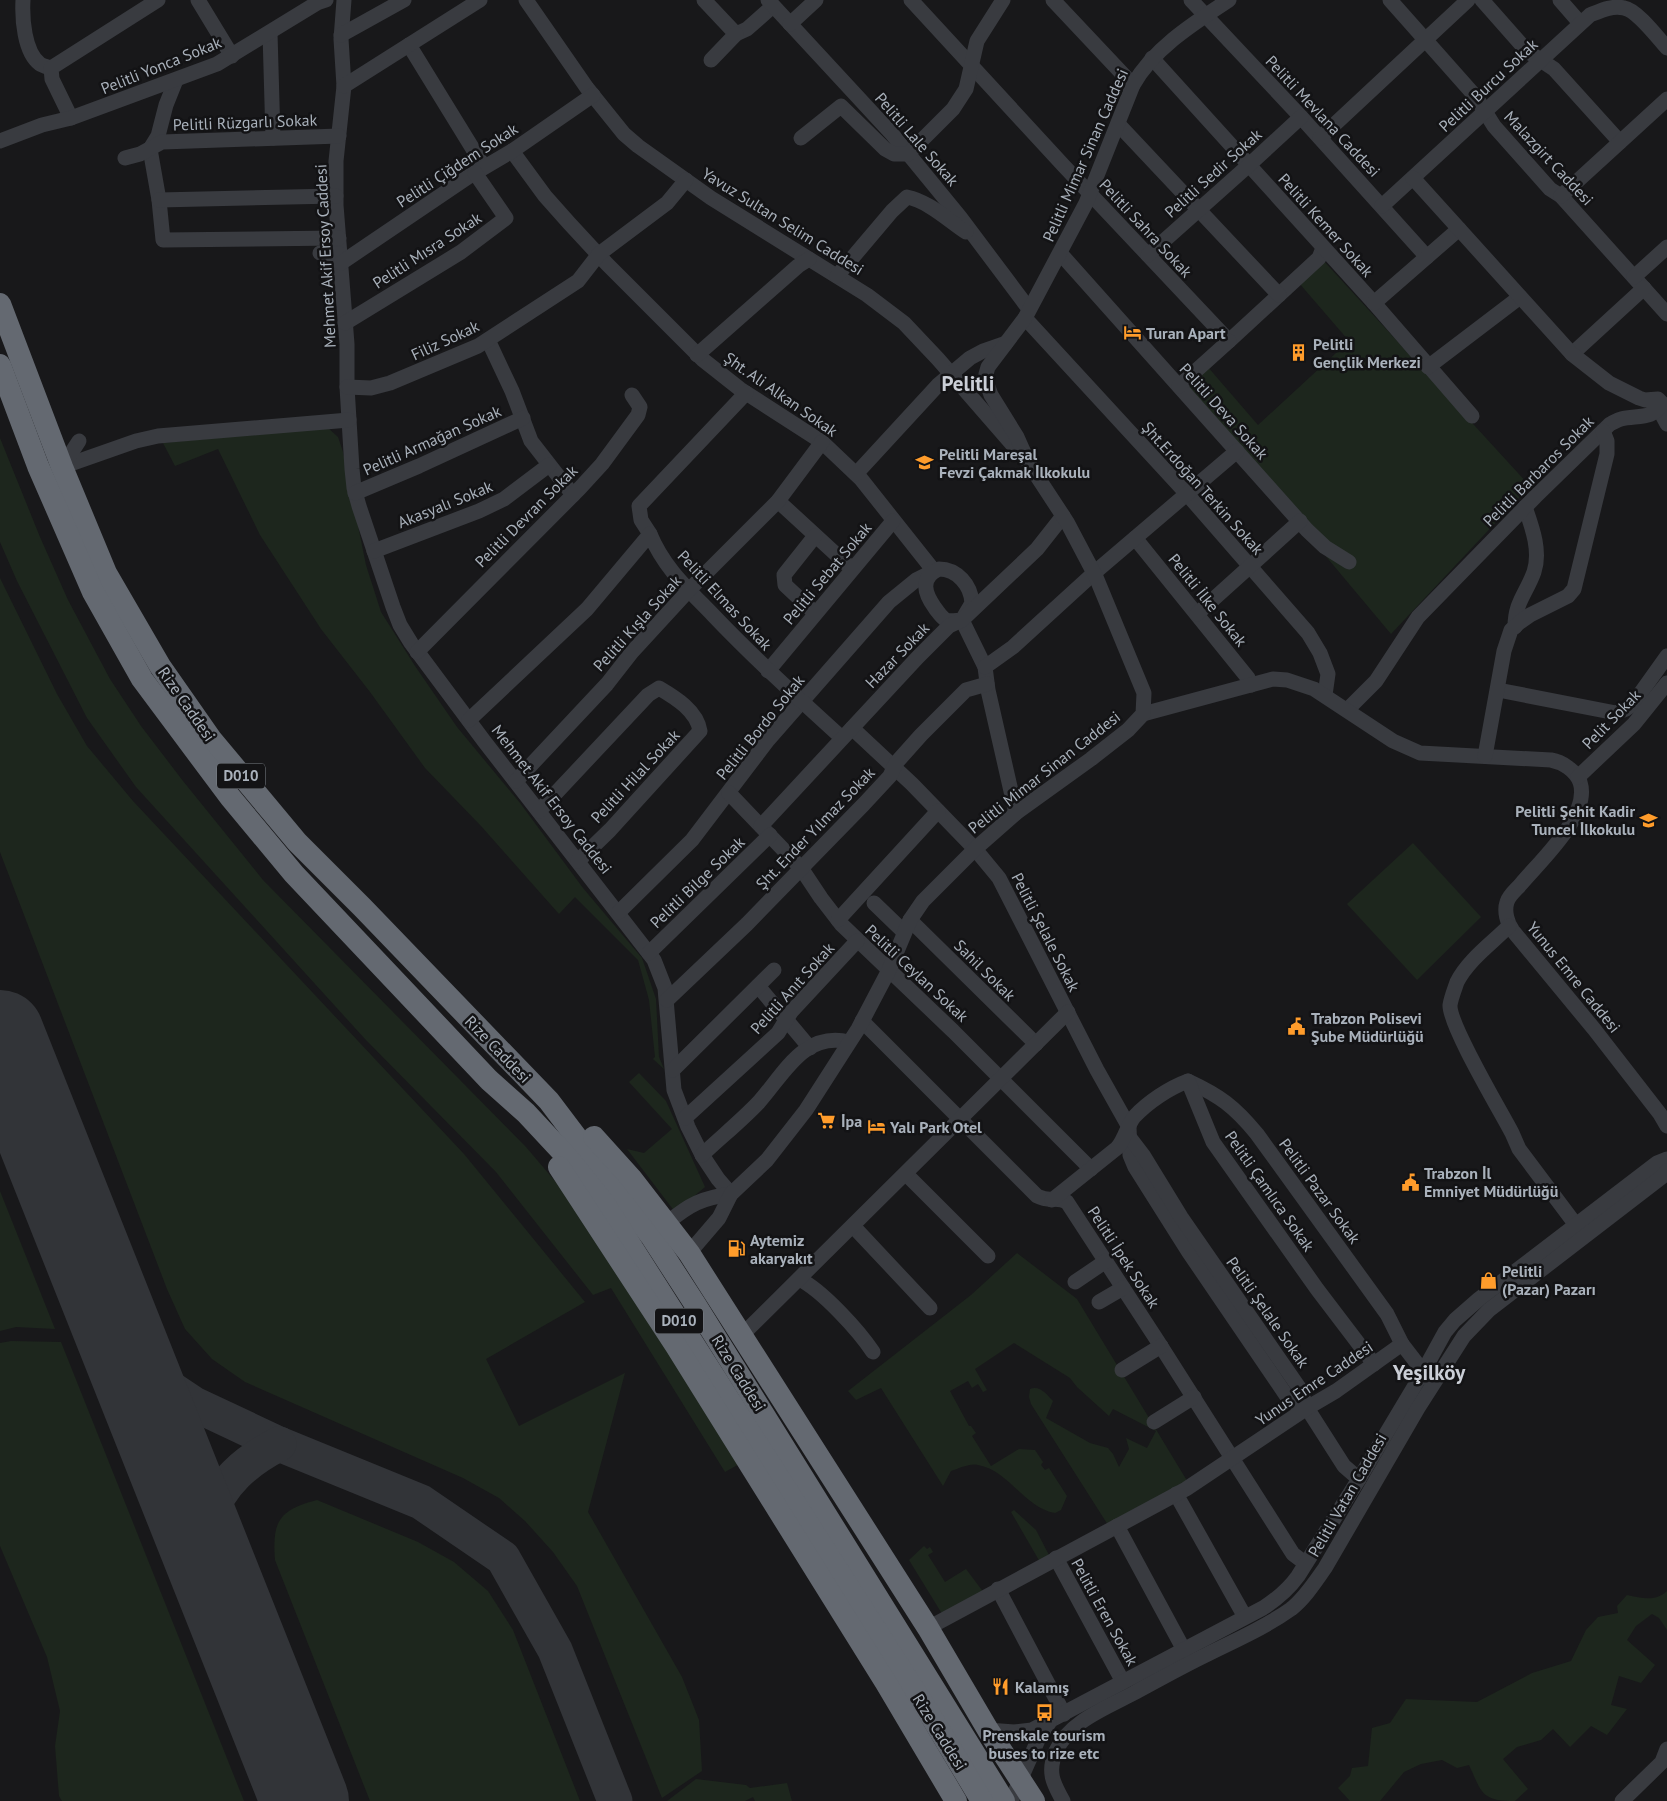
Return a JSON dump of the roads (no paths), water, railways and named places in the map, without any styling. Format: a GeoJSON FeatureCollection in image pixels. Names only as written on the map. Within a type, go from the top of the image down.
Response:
{"type":"FeatureCollection","features":[{"type":"Feature","properties":{"kind":"highway","name":"Rize Caddesi"},"geometry":{"type":"LineString","coordinates":[[0,304],[62,467],[106,573],[160,666],[211,739],[297,842],[549,1101],[651,1236],[982,1801]]}},
{"type":"Feature","properties":{"kind":"highway","name":"Rize Caddesi"},"geometry":{"type":"LineString","coordinates":[[0,365],[38,466],[93,592],[142,679],[230,797],[294,874],[489,1080],[526,1113],[567,1157],[603,1202],[794,1482],[1004,1801]]}},
{"type":"Feature","properties":{"kind":"highway"},"geometry":{"type":"LineString","coordinates":[[494,1046],[534,1074],[631,1178],[689,1253],[928,1628],[988,1730],[1034,1801]]}},
{"type":"Feature","properties":{"kind":"highway"},"geometry":{"type":"LineString","coordinates":[[489,1080],[555,1161],[630,1274],[881,1674],[956,1801]]}},
{"type":"Feature","properties":{"kind":"street"},"geometry":{"type":"LineString","coordinates":[[22,0],[22,19],[32,56],[41,64],[52,68]]}},
{"type":"Feature","properties":{"kind":"street"},"geometry":{"type":"LineString","coordinates":[[52,68],[158,0]]}},
{"type":"Feature","properties":{"kind":"street"},"geometry":{"type":"LineString","coordinates":[[198,0],[232,56]]}},
{"type":"Feature","properties":{"kind":"street","name":"Mehmet Akif Ersoy Caddesi"},"geometry":{"type":"LineString","coordinates":[[344,0],[341,35],[344,86],[336,161],[336,196],[345,323],[352,469],[356,493],[374,551],[400,626],[417,652],[649,953],[662,977],[667,1000],[674,1090],[702,1155],[718,1179],[732,1194]]}},
{"type":"Feature","properties":{"kind":"street"},"geometry":{"type":"LineString","coordinates":[[341,35],[404,0]]}},
{"type":"Feature","properties":{"kind":"street"},"geometry":{"type":"LineString","coordinates":[[344,86],[480,0]]}},
{"type":"Feature","properties":{"kind":"street","name":"Yavuz Sultan Selim Caddesi"},"geometry":{"type":"LineString","coordinates":[[526,0],[592,95],[624,134],[711,198],[867,295],[904,323],[952,374],[1030,464]]}},
{"type":"Feature","properties":{"kind":"street"},"geometry":{"type":"LineString","coordinates":[[704,0],[736,34]]}},
{"type":"Feature","properties":{"kind":"street"},"geometry":{"type":"LineString","coordinates":[[790,24],[816,0]]}},
{"type":"Feature","properties":{"kind":"street","name":"Pelitli Sahra Sokak"},"geometry":{"type":"LineString","coordinates":[[912,0],[1090,194],[1229,341]]}},
{"type":"Feature","properties":{"kind":"street"},"geometry":{"type":"LineString","coordinates":[[801,138],[841,106],[885,150],[894,154],[908,154],[953,109],[966,89],[976,41],[1003,0]]}},
{"type":"Feature","properties":{"kind":"street"},"geometry":{"type":"LineString","coordinates":[[1053,0],[1133,86]]}},
{"type":"Feature","properties":{"kind":"street","name":"Pelitli Mevlana Caddesi"},"geometry":{"type":"LineString","coordinates":[[1191,0],[1301,117],[1427,257]]}},
{"type":"Feature","properties":{"kind":"street","name":"Pelitli Mimar Sinan Caddesi"},"geometry":{"type":"LineString","coordinates":[[689,1253],[718,1218],[732,1194],[767,1160],[806,1110],[862,1021],[889,970],[907,926],[923,901],[975,849],[1016,813],[1128,730],[1142,714],[1144,693],[1094,573],[1063,516],[1030,464],[1017,437],[991,395],[986,374],[988,367],[1027,314],[1060,253],[1090,194],[1133,86],[1141,71],[1152,58],[1175,38],[1205,15],[1229,0]]}},
{"type":"Feature","properties":{"kind":"street","name":"Malazgirt Caddesi"},"geometry":{"type":"LineString","coordinates":[[1390,0],[1476,98],[1494,126],[1550,189],[1561,196],[1667,314]]}},
{"type":"Feature","properties":{"kind":"street"},"geometry":{"type":"LineString","coordinates":[[1320,138],[1468,0]]}},
{"type":"Feature","properties":{"kind":"street"},"geometry":{"type":"LineString","coordinates":[[1482,0],[1527,51],[1554,69],[1620,142]]}},
{"type":"Feature","properties":{"kind":"street"},"geometry":{"type":"LineString","coordinates":[[1560,0],[1580,23]]}},
{"type":"Feature","properties":{"kind":"street","name":"Pelitli Yonca Sokak"},"geometry":{"type":"LineString","coordinates":[[0,141],[42,125],[71,118],[176,80],[232,56],[320,1]]}},
{"type":"Feature","properties":{"kind":"street"},"geometry":{"type":"LineString","coordinates":[[711,60],[736,34],[747,29],[771,3]]}},
{"type":"Feature","properties":{"kind":"street","name":"Pelitli Lale Sokak"},"geometry":{"type":"LineString","coordinates":[[771,3],[908,154],[976,238],[1027,314]]}},
{"type":"Feature","properties":{"kind":"street","name":"Pelitli Burcu Sokak"},"geometry":{"type":"LineString","coordinates":[[1382,206],[1590,15],[1612,7],[1626,8],[1635,14],[1667,48]]}},
{"type":"Feature","properties":{"kind":"street"},"geometry":{"type":"LineString","coordinates":[[270,33],[273,138]]}},
{"type":"Feature","properties":{"kind":"street"},"geometry":{"type":"LineString","coordinates":[[408,45],[479,170]]}},
{"type":"Feature","properties":{"kind":"street","name":"Pelitli Kemer Sokak"},"geometry":{"type":"LineString","coordinates":[[1152,58],[1374,304],[1472,416]]}},
{"type":"Feature","properties":{"kind":"street"},"geometry":{"type":"LineString","coordinates":[[52,68],[52,78],[71,118]]}},
{"type":"Feature","properties":{"kind":"street"},"geometry":{"type":"LineString","coordinates":[[176,80],[166,105],[158,136],[150,149],[159,200],[163,240],[339,238]]}},
{"type":"Feature","properties":{"kind":"street","name":"Pelitli Çiğdem Sokak"},"geometry":{"type":"LineString","coordinates":[[340,258],[512,151],[592,95]]}},
{"type":"Feature","properties":{"kind":"street"},"geometry":{"type":"LineString","coordinates":[[1561,196],[1667,98]]}},
{"type":"Feature","properties":{"kind":"street","name":"Pelitli Sedir Sokak"},"geometry":{"type":"LineString","coordinates":[[1148,255],[1301,117]]}},
{"type":"Feature","properties":{"kind":"street"},"geometry":{"type":"LineString","coordinates":[[1118,125],[1279,295]]}},
{"type":"Feature","properties":{"kind":"street","name":"Pelitli Rüzgarlı Sokak"},"geometry":{"type":"LineString","coordinates":[[125,158],[150,149],[162,142],[339,136]]}},
{"type":"Feature","properties":{"kind":"street","name":"Şht. Ali Alkan Sokak"},"geometry":{"type":"LineString","coordinates":[[512,151],[545,196],[697,354],[746,393],[822,442],[856,474],[934,571]]}},
{"type":"Feature","properties":{"kind":"street","name":"Pelitli Mısra Sokak"},"geometry":{"type":"LineString","coordinates":[[345,323],[461,252],[506,218],[479,170]]}},
{"type":"Feature","properties":{"kind":"street"},"geometry":{"type":"LineString","coordinates":[[1413,178],[1572,354],[1609,382],[1639,398],[1645,400],[1658,399],[1663,403],[1667,424]]}},
{"type":"Feature","properties":{"kind":"street"},"geometry":{"type":"LineString","coordinates":[[599,254],[667,203],[686,180]]}},
{"type":"Feature","properties":{"kind":"street"},"geometry":{"type":"LineString","coordinates":[[159,200],[336,196]]}},
{"type":"Feature","properties":{"kind":"street"},"geometry":{"type":"LineString","coordinates":[[837,276],[892,211],[907,197],[916,199],[976,238]]}},
{"type":"Feature","properties":{"kind":"street"},"geometry":{"type":"LineString","coordinates":[[1374,304],[1460,229]]}},
{"type":"Feature","properties":{"kind":"street"},"geometry":{"type":"LineString","coordinates":[[1572,354],[1639,282],[1667,247]]}},
{"type":"Feature","properties":{"kind":"street"},"geometry":{"type":"LineString","coordinates":[[1179,386],[1319,258],[1323,248]]}},
{"type":"Feature","properties":{"kind":"street","name":"Pelitli Deva Sokak"},"geometry":{"type":"LineString","coordinates":[[1060,253],[1300,521],[1325,547],[1349,562]]}},
{"type":"Feature","properties":{"kind":"street"},"geometry":{"type":"LineString","coordinates":[[320,254],[340,258]]}},
{"type":"Feature","properties":{"kind":"street","name":"Filiz Sokak"},"geometry":{"type":"LineString","coordinates":[[347,387],[371,388],[390,383],[478,346],[578,281],[599,254]]}},
{"type":"Feature","properties":{"kind":"street"},"geometry":{"type":"LineString","coordinates":[[697,354],[798,266],[809,259]]}},
{"type":"Feature","properties":{"kind":"street"},"geometry":{"type":"LineString","coordinates":[[1428,367],[1520,297]]}},
{"type":"Feature","properties":{"kind":"street","name":"Şht.Erdoğan Terkin Sokak"},"geometry":{"type":"LineString","coordinates":[[1027,314],[1308,633],[1320,653],[1328,674],[1325,695]]}},
{"type":"Feature","properties":{"kind":"street"},"geometry":{"type":"LineString","coordinates":[[488,340],[512,391],[531,441],[573,495]]}},
{"type":"Feature","properties":{"kind":"street"},"geometry":{"type":"LineString","coordinates":[[856,474],[938,385],[970,358],[1006,343]]}},
{"type":"Feature","properties":{"kind":"street","name":"Pelitli Elmas Sokak"},"geometry":{"type":"LineString","coordinates":[[746,393],[639,506],[641,520],[663,560],[689,590],[768,671],[802,701],[894,768]]}},
{"type":"Feature","properties":{"kind":"street","name":"Pelitli Devran Sokak"},"geometry":{"type":"LineString","coordinates":[[417,652],[602,464],[638,415],[640,407],[632,396]]}},
{"type":"Feature","properties":{"kind":"street","name":"Pelitli Barbaros Sokak"},"geometry":{"type":"LineString","coordinates":[[1347,710],[1376,681],[1418,617],[1525,507],[1610,424],[1619,419],[1650,415],[1663,403]]}},
{"type":"Feature","properties":{"kind":"street","name":"Pelitli Armağan Sokak"},"geometry":{"type":"LineString","coordinates":[[356,493],[420,466],[523,418]]}},
{"type":"Feature","properties":{"kind":"street"},"geometry":{"type":"LineString","coordinates":[[62,467],[136,441],[158,436],[349,420]]}},
{"type":"Feature","properties":{"kind":"street"},"geometry":{"type":"LineString","coordinates":[[1485,756],[1507,640],[1511,630],[1530,615],[1568,596],[1574,589],[1607,454],[1607,441],[1603,431]]}},
{"type":"Feature","properties":{"kind":"street"},"geometry":{"type":"LineString","coordinates":[[62,467],[79,441]]}},
{"type":"Feature","properties":{"kind":"street","name":"Pelitli Kışla Sokak"},"geometry":{"type":"LineString","coordinates":[[516,781],[607,684],[632,652],[689,590],[778,500],[822,442]]}},
{"type":"Feature","properties":{"kind":"street"},"geometry":{"type":"LineString","coordinates":[[985,667],[1013,647],[1094,573],[1237,451]]}},
{"type":"Feature","properties":{"kind":"street","name":"Akasyalı Sokak"},"geometry":{"type":"LineString","coordinates":[[374,551],[479,511],[504,499],[549,465]]}},
{"type":"Feature","properties":{"kind":"street"},"geometry":{"type":"LineString","coordinates":[[778,500],[852,570]]}},
{"type":"Feature","properties":{"kind":"street"},"geometry":{"type":"LineString","coordinates":[[1515,627],[1515,616],[1519,601],[1534,571],[1536,557],[1532,527],[1525,507]]}},
{"type":"Feature","properties":{"kind":"street","name":"Hazar Sokak"},"geometry":{"type":"LineString","coordinates":[[765,830],[847,733],[949,626],[962,620],[1037,549],[1063,516]]}},
{"type":"Feature","properties":{"kind":"street","name":"Pelitli Sebat Sokak"},"geometry":{"type":"LineString","coordinates":[[768,671],[893,521]]}},
{"type":"Feature","properties":{"kind":"street"},"geometry":{"type":"LineString","coordinates":[[1197,614],[1300,521]]}},
{"type":"Feature","properties":{"kind":"street"},"geometry":{"type":"LineString","coordinates":[[469,720],[587,609],[650,534]]}},
{"type":"Feature","properties":{"kind":"street"},"geometry":{"type":"LineString","coordinates":[[815,613],[785,585],[784,575],[816,536]]}},
{"type":"Feature","properties":{"kind":"street","name":"Pelitli İlke Sokak"},"geometry":{"type":"LineString","coordinates":[[1135,538],[1248,678],[1251,685]]}},
{"type":"Feature","properties":{"kind":"street"},"geometry":{"type":"LineString","coordinates":[[944,569],[952,572],[961,578],[969,590],[972,603],[962,620],[949,621],[944,618],[930,601],[925,586],[928,576],[934,571],[944,569]]}},
{"type":"Feature","properties":{"kind":"street","name":"Pelitli Bordo Sokak"},"geometry":{"type":"LineString","coordinates":[[618,912],[692,840],[768,740],[889,602],[916,580],[934,571]]}},
{"type":"Feature","properties":{"kind":"street"},"geometry":{"type":"LineString","coordinates":[[962,620],[985,667],[987,684],[1016,813]]}},
{"type":"Feature","properties":{"kind":"street"},"geometry":{"type":"LineString","coordinates":[[1498,690],[1616,713],[1632,705],[1667,656]]}},
{"type":"Feature","properties":{"kind":"street"},"geometry":{"type":"LineString","coordinates":[[1142,714],[1273,679],[1287,680],[1314,689],[1325,695],[1408,749],[1420,752],[1559,762],[1578,777]]}},
{"type":"Feature","properties":{"kind":"street","name":"Pelit Sokak"},"geometry":{"type":"LineString","coordinates":[[1578,777],[1627,732],[1667,683]]}},
{"type":"Feature","properties":{"kind":"street","name":"Şht. Ender Yılmaz Sokak"},"geometry":{"type":"LineString","coordinates":[[667,1000],[748,924],[890,776],[894,768],[921,735],[966,690],[987,684]]}},
{"type":"Feature","properties":{"kind":"street","name":"Pelitli Hilal Sokak"},"geometry":{"type":"LineString","coordinates":[[539,811],[648,695],[659,688],[694,715],[700,731],[610,830],[578,861]]}},
{"type":"Feature","properties":{"kind":"street","name":"Pelitli Şelale Sokak"},"geometry":{"type":"LineString","coordinates":[[894,768],[975,849],[999,878],[1143,1156],[1180,1217],[1300,1389],[1307,1408],[1344,1466],[1359,1479]]}},
{"type":"Feature","properties":{"kind":"street","name":"Yunus Emre Caddesi"},"geometry":{"type":"LineString","coordinates":[[1578,777],[1582,789],[1582,799],[1572,823],[1507,900],[1509,926],[1594,1029],[1660,1114],[1667,1126]]}},
{"type":"Feature","properties":{"kind":"street","name":"Pelitli Ceylan Sokak"},"geometry":{"type":"LineString","coordinates":[[729,793],[801,868],[838,920],[858,941],[1002,1078],[1091,1169]]}},
{"type":"Feature","properties":{"kind":"street"},"geometry":{"type":"LineString","coordinates":[[838,920],[938,811]]}},
{"type":"Feature","properties":{"kind":"street","name":"Pelitli Bilge Sokak"},"geometry":{"type":"LineString","coordinates":[[649,953],[765,830]]}},
{"type":"Feature","properties":{"kind":"street","name":"Sahil Sokak"},"geometry":{"type":"LineString","coordinates":[[874,903],[907,926],[1036,1044]]}},
{"type":"Feature","properties":{"kind":"street"},"geometry":{"type":"LineString","coordinates":[[1509,926],[1468,966],[1457,982],[1450,1005],[1452,1014],[1462,1041],[1519,1149],[1581,1232]]}},
{"type":"Feature","properties":{"kind":"street","name":"Pelitli Anıt Sokak"},"geometry":{"type":"LineString","coordinates":[[685,1118],[778,1033],[791,1012],[858,941]]}},
{"type":"Feature","properties":{"kind":"street"},"geometry":{"type":"LineString","coordinates":[[673,1070],[774,970]]}},
{"type":"Feature","properties":{"kind":"street"},"geometry":{"type":"LineString","coordinates":[[758,986],[810,1048]]}},
{"type":"Feature","properties":{"kind":"street"},"geometry":{"type":"LineString","coordinates":[[741,1336],[1068,1012]]}},
{"type":"Feature","properties":{"kind":"street","name":"Pelitli İpek Sokak"},"geometry":{"type":"LineString","coordinates":[[862,1021],[1038,1196],[1052,1200],[1060,1198],[1066,1202],[1194,1397],[1293,1554],[1306,1563]]}},
{"type":"Feature","properties":{"kind":"street"},"geometry":{"type":"LineString","coordinates":[[702,1155],[759,1102],[796,1057],[826,1040],[836,1039],[849,1042]]}},
{"type":"Feature","properties":{"kind":"street"},"geometry":{"type":"LineString","coordinates":[[1052,1200],[1117,1148],[1130,1133],[1134,1118],[1154,1100],[1179,1084],[1188,1081]]}},
{"type":"Feature","properties":{"kind":"street","name":"Pelitli Pazar Sokak"},"geometry":{"type":"LineString","coordinates":[[1188,1081],[1214,1094],[1240,1114],[1257,1134],[1387,1314],[1402,1344]]}},
{"type":"Feature","properties":{"kind":"street","name":"Pelitli Çamlıca Sokak"},"geometry":{"type":"LineString","coordinates":[[1188,1081],[1214,1142],[1311,1281],[1374,1364]]}},
{"type":"Feature","properties":{"kind":"street"},"geometry":{"type":"LineString","coordinates":[[1423,1372],[1445,1332],[1455,1320],[1479,1299],[1581,1232],[1657,1163],[1667,1159]]}},
{"type":"Feature","properties":{"kind":"street","name":"Pelitli Vatan Caddesi"},"geometry":{"type":"LineString","coordinates":[[1063,1801],[1052,1780],[1053,1762],[1056,1751],[1063,1739],[1086,1719],[1198,1658],[1253,1632],[1292,1608],[1304,1596],[1325,1568],[1433,1384],[1464,1336],[1476,1322],[1581,1232],[1656,1182],[1667,1171]]}},
{"type":"Feature","properties":{"kind":"street"},"geometry":{"type":"LineString","coordinates":[[906,1174],[988,1256]]}},
{"type":"Feature","properties":{"kind":"street"},"geometry":{"type":"LineString","coordinates":[[667,1223],[689,1206],[710,1197],[732,1194]]}},
{"type":"Feature","properties":{"kind":"street"},"geometry":{"type":"LineString","coordinates":[[853,1226],[930,1308]]}},
{"type":"Feature","properties":{"kind":"street"},"geometry":{"type":"LineString","coordinates":[[1075,1282],[1106,1261]]}},
{"type":"Feature","properties":{"kind":"street"},"geometry":{"type":"LineString","coordinates":[[800,1279],[820,1293],[861,1336],[872,1352]]}},
{"type":"Feature","properties":{"kind":"street"},"geometry":{"type":"LineString","coordinates":[[1099,1302],[1123,1288]]}},
{"type":"Feature","properties":{"kind":"street"},"geometry":{"type":"LineString","coordinates":[[1402,1344],[1433,1384]]}},
{"type":"Feature","properties":{"kind":"street","name":"Yunus Emre Caddesi"},"geometry":{"type":"LineString","coordinates":[[928,1628],[1176,1494],[1307,1408],[1336,1392],[1402,1344]]}},
{"type":"Feature","properties":{"kind":"street"},"geometry":{"type":"LineString","coordinates":[[1122,1370],[1161,1346]]}},
{"type":"Feature","properties":{"kind":"street","name":"Pelitli Vatan Caddesi"},"geometry":{"type":"LineString","coordinates":[[1049,1723],[1245,1617],[1290,1588],[1359,1479],[1423,1372]]}},
{"type":"Feature","properties":{"kind":"street"},"geometry":{"type":"LineString","coordinates":[[1154,1422],[1194,1397]]}},
{"type":"Feature","properties":{"kind":"street"},"geometry":{"type":"LineString","coordinates":[[1176,1494],[1245,1617]]}},
{"type":"Feature","properties":{"kind":"street"},"geometry":{"type":"LineString","coordinates":[[1117,1526],[1184,1650]]}},
{"type":"Feature","properties":{"kind":"street","name":"Pelitli Eren Sokak"},"geometry":{"type":"LineString","coordinates":[[1056,1558],[1123,1682]]}},
{"type":"Feature","properties":{"kind":"street"},"geometry":{"type":"LineString","coordinates":[[998,1589],[1064,1714]]}},
{"type":"Feature","properties":{"kind":"street"},"geometry":{"type":"LineString","coordinates":[[988,1730],[1014,1732],[1032,1730],[1049,1723]]}},
{"type":"Feature","properties":{"kind":"street"},"geometry":{"type":"LineString","coordinates":[[1011,1801],[1038,1740],[1049,1723]]}},
{"type":"Feature","properties":{"kind":"street"},"geometry":{"type":"LineString","coordinates":[[1622,1801],[1636,1795],[1652,1770],[1662,1762],[1667,1749]]}},
{"type":"Feature","properties":{"kind":"street"},"geometry":{"type":"LineString","coordinates":[[1652,1770],[1667,1778]]}},
{"type":"Feature","properties":{"kind":"place","name":"Turan Apart"},"geometry":{"type":"Point","coordinates":[1132,333]}},
{"type":"Feature","properties":{"kind":"place","name":"Pelitli Gençlik Merkezi"},"geometry":{"type":"Point","coordinates":[1299,353]}},
{"type":"Feature","properties":{"kind":"place","name":"Pelitli Mareşal Fevzi Çakmak İlkokulu"},"geometry":{"type":"Point","coordinates":[925,463]}},
{"type":"Feature","properties":{"kind":"place","name":"Pelitli Şehit Kadir Tuncel İlkokulu"},"geometry":{"type":"Point","coordinates":[1649,820]}},
{"type":"Feature","properties":{"kind":"place","name":"Trabzon Polisevi Şube Müdürlüğü"},"geometry":{"type":"Point","coordinates":[1297,1027]}},
{"type":"Feature","properties":{"kind":"place","name":"İpa"},"geometry":{"type":"Point","coordinates":[827,1121]}},
{"type":"Feature","properties":{"kind":"place","name":"Yalı Park Otel"},"geometry":{"type":"Point","coordinates":[876,1127]}},
{"type":"Feature","properties":{"kind":"place","name":"Trabzon İl Emniyet Müdürlüğü"},"geometry":{"type":"Point","coordinates":[1410,1182]}},
{"type":"Feature","properties":{"kind":"place","name":"Aytemiz akaryakıt"},"geometry":{"type":"Point","coordinates":[736,1249]}},
{"type":"Feature","properties":{"kind":"place","name":"Pelitli (Pazar) Pazarı"},"geometry":{"type":"Point","coordinates":[1488,1280]}},
{"type":"Feature","properties":{"kind":"place","name":"Kalamış"},"geometry":{"type":"Point","coordinates":[1001,1687]}},
{"type":"Feature","properties":{"kind":"place","name":"Prenskale tourism buses to rize etc"},"geometry":{"type":"Point","coordinates":[1044,1713]}},
{"type":"Feature","properties":{"kind":"district","name":"Pelitli"},"geometry":{"type":"Point","coordinates":[968,384]}},
{"type":"Feature","properties":{"kind":"district","name":"Yeşilköy"},"geometry":{"type":"Point","coordinates":[1429,1373]}}]}
